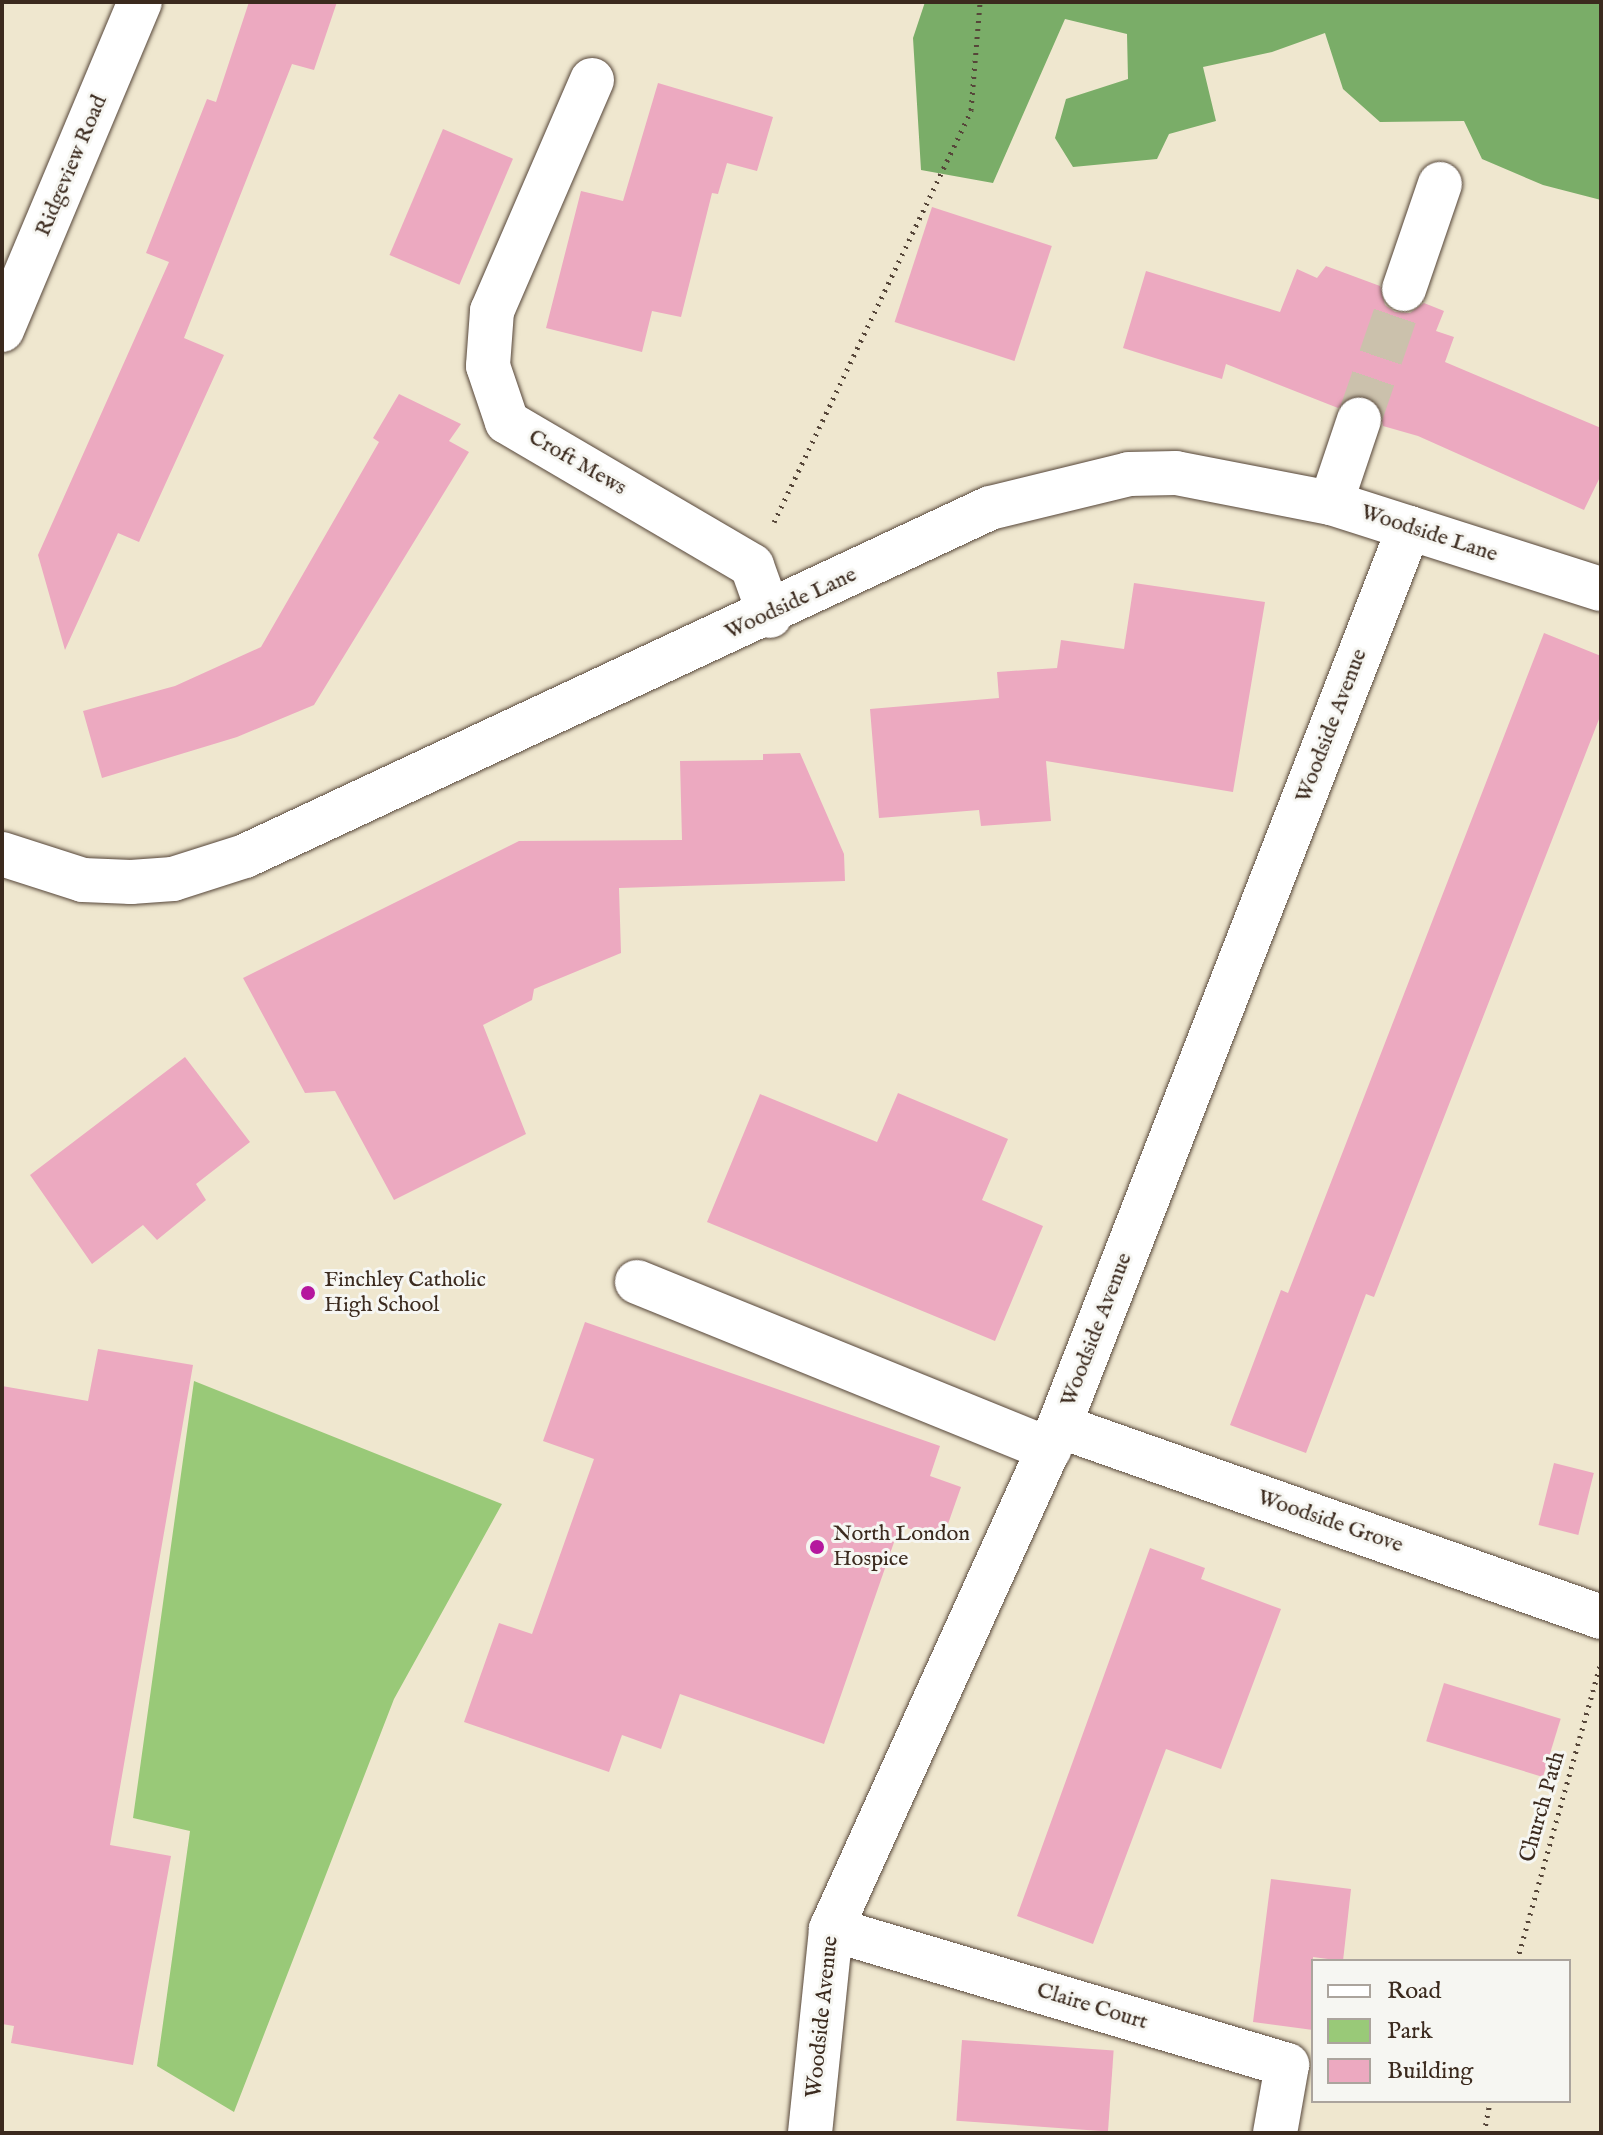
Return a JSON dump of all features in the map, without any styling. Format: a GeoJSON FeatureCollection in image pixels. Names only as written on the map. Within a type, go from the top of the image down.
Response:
{"type":"FeatureCollection","features":[{"type":"Feature","properties":{"kind":"street","name":"Ridgeview Road"},"geometry":{"type":"LineString","coordinates":[[2,330],[140,2]]}},
{"type":"Feature","properties":{"kind":"street","name":"Croft Mews"},"geometry":{"type":"LineString","coordinates":[[592,80],[492,311],[488,366],[507,422],[752,566]]}},
{"type":"Feature","properties":{"kind":"street"},"geometry":{"type":"LineString","coordinates":[[1404,289],[1440,184]]}},
{"type":"Feature","properties":{"kind":"street"},"geometry":{"type":"LineString","coordinates":[[1331,503],[1359,420]]}},
{"type":"Feature","properties":{"kind":"street","name":"Woodside Lane"},"geometry":{"type":"LineString","coordinates":[[2,854],[83,880],[173,879],[245,856],[430,766],[770,616],[990,508],[1079,483],[1129,474],[1176,473],[1331,503],[1601,589]]}},
{"type":"Feature","properties":{"kind":"street","name":"Woodside Avenue"},"geometry":{"type":"LineString","coordinates":[[810,2133],[831,1929],[1054,1438],[1409,528]]}},
{"type":"Feature","properties":{"kind":"street"},"geometry":{"type":"LineString","coordinates":[[752,566],[770,616]]}},
{"type":"Feature","properties":{"kind":"street","name":"Woodside Grove"},"geometry":{"type":"LineString","coordinates":[[637,1282],[1054,1438],[1601,1617]]}},
{"type":"Feature","properties":{"kind":"street","name":"Claire Court"},"geometry":{"type":"LineString","coordinates":[[831,1929],[1287,2065],[1275,2133]]}},
{"type":"Feature","properties":{"kind":"path"},"geometry":{"type":"LineString","coordinates":[[752,566],[971,110],[980,2]]}},
{"type":"Feature","properties":{"kind":"path","name":"Church Path"},"geometry":{"type":"LineString","coordinates":[[1518,1959],[1601,1662]]}},
{"type":"Feature","properties":{"kind":"path"},"geometry":{"type":"LineString","coordinates":[[1484,2133],[1490,2103]]}},
{"type":"Feature","properties":{"kind":"green space"},"geometry":{"type":"Polygon","coordinates":[[[925,2],[1601,2],[1601,200],[1543,185],[1482,159],[1464,121],[1380,122],[1343,89],[1325,33],[1272,52],[1203,67],[1216,121],[1169,134],[1157,159],[1073,167],[1055,138],[1066,99],[1128,79],[1127,34],[1065,19],[993,183],[921,170],[913,38],[925,2]]]}},
{"type":"Feature","properties":{"kind":"green space"},"geometry":{"type":"Polygon","coordinates":[[[194,1381],[502,1504],[394,1699],[234,2112],[157,2066],[190,1831],[133,1818],[194,1381]]]}},
{"type":"Feature","properties":{"kind":"building"},"geometry":{"type":"Polygon","coordinates":[[[249,2],[337,2],[314,70],[292,64],[184,338],[224,355],[139,542],[118,533],[65,650],[38,555],[169,262],[146,253],[207,99],[216,102],[249,2]]]}},
{"type":"Feature","properties":{"kind":"building"},"geometry":{"type":"Polygon","coordinates":[[[658,83],[773,117],[757,171],[727,163],[718,194],[712,193],[681,317],[652,311],[642,352],[546,328],[581,191],[623,201],[658,83]]]}},
{"type":"Feature","properties":{"kind":"building"},"geometry":{"type":"Polygon","coordinates":[[[443,129],[513,159],[459,285],[389,255],[443,129]]]}},
{"type":"Feature","properties":{"kind":"building"},"geometry":{"type":"Polygon","coordinates":[[[932,207],[1052,246],[1014,361],[895,322],[932,207]]]}},
{"type":"Feature","properties":{"kind":"building"},"geometry":{"type":"Polygon","coordinates":[[[1326,266],[1380,286],[1385,305],[1395,312],[1410,313],[1424,303],[1444,311],[1436,331],[1454,337],[1445,362],[1601,428],[1601,475],[1584,510],[1418,436],[1383,426],[1378,404],[1368,397],[1353,396],[1338,408],[1226,364],[1222,379],[1123,348],[1146,271],[1280,312],[1297,269],[1317,278],[1326,266]]]}},
{"type":"Feature","properties":{"kind":"building"},"geometry":{"type":"Polygon","coordinates":[[[399,394],[461,424],[449,441],[469,452],[314,705],[237,737],[102,778],[83,711],[175,686],[261,647],[379,442],[373,438],[399,394]]]}},
{"type":"Feature","properties":{"kind":"building"},"geometry":{"type":"Polygon","coordinates":[[[1134,583],[1265,602],[1233,792],[1046,761],[1051,821],[981,826],[979,810],[879,818],[870,709],[999,698],[997,672],[1057,668],[1061,640],[1124,649],[1134,583]]]}},
{"type":"Feature","properties":{"kind":"building"},"geometry":{"type":"Polygon","coordinates":[[[1544,633],[1601,656],[1601,714],[1374,1297],[1366,1294],[1306,1453],[1230,1425],[1281,1290],[1288,1293],[1544,633]]]}},
{"type":"Feature","properties":{"kind":"building"},"geometry":{"type":"Polygon","coordinates":[[[800,753],[844,854],[845,881],[619,888],[621,953],[534,989],[532,1000],[483,1025],[526,1134],[394,1200],[335,1091],[305,1093],[243,978],[519,841],[682,840],[680,761],[763,760],[763,754],[800,753]]]}},
{"type":"Feature","properties":{"kind":"building"},"geometry":{"type":"Polygon","coordinates":[[[185,1057],[250,1142],[196,1184],[206,1200],[157,1240],[143,1225],[92,1264],[30,1175],[185,1057]]]}},
{"type":"Feature","properties":{"kind":"building"},"geometry":{"type":"Polygon","coordinates":[[[898,1093],[1008,1139],[982,1200],[1043,1226],[995,1341],[707,1222],[760,1094],[877,1142],[898,1093]]]}},
{"type":"Feature","properties":{"kind":"building","name":"North London Hospice"},"geometry":{"type":"Polygon","coordinates":[[[585,1322],[940,1446],[930,1476],[961,1487],[942,1541],[900,1525],[824,1744],[680,1694],[661,1749],[622,1735],[609,1772],[464,1722],[499,1623],[532,1634],[594,1459],[543,1441],[585,1322]]]}},
{"type":"Feature","properties":{"kind":"building"},"geometry":{"type":"Polygon","coordinates":[[[98,1349],[193,1365],[110,1845],[171,1856],[133,2065],[11,2043],[14,2026],[2,2024],[2,1386],[88,1401],[98,1349]]]}},
{"type":"Feature","properties":{"kind":"building"},"geometry":{"type":"Polygon","coordinates":[[[1554,1463],[1594,1473],[1578,1535],[1539,1525],[1554,1463]]]}},
{"type":"Feature","properties":{"kind":"building"},"geometry":{"type":"Polygon","coordinates":[[[1150,1548],[1205,1568],[1201,1579],[1281,1609],[1221,1769],[1166,1749],[1093,1944],[1017,1916],[1150,1548]]]}},
{"type":"Feature","properties":{"kind":"building"},"geometry":{"type":"Polygon","coordinates":[[[1444,1683],[1561,1719],[1543,1777],[1426,1741],[1444,1683]]]}},
{"type":"Feature","properties":{"kind":"building"},"geometry":{"type":"Polygon","coordinates":[[[1271,1879],[1351,1889],[1343,1959],[1311,1959],[1311,2030],[1253,2022],[1271,1879]]]}},
{"type":"Feature","properties":{"kind":"building"},"geometry":{"type":"Polygon","coordinates":[[[962,2040],[1114,2051],[1108,2131],[956,2121],[962,2040]]]}},
{"type":"Feature","properties":{"kind":"tunnel"},"geometry":{"type":"LineString","coordinates":[[1359,420],[1404,289]]}},
{"type":"Feature","properties":{"kind":"place","name":"Finchley Catholic High School"},"geometry":{"type":"Point","coordinates":[308,1293]}},
{"type":"Feature","properties":{"kind":"place","name":"North London Hospice"},"geometry":{"type":"Point","coordinates":[817,1547]}}]}
